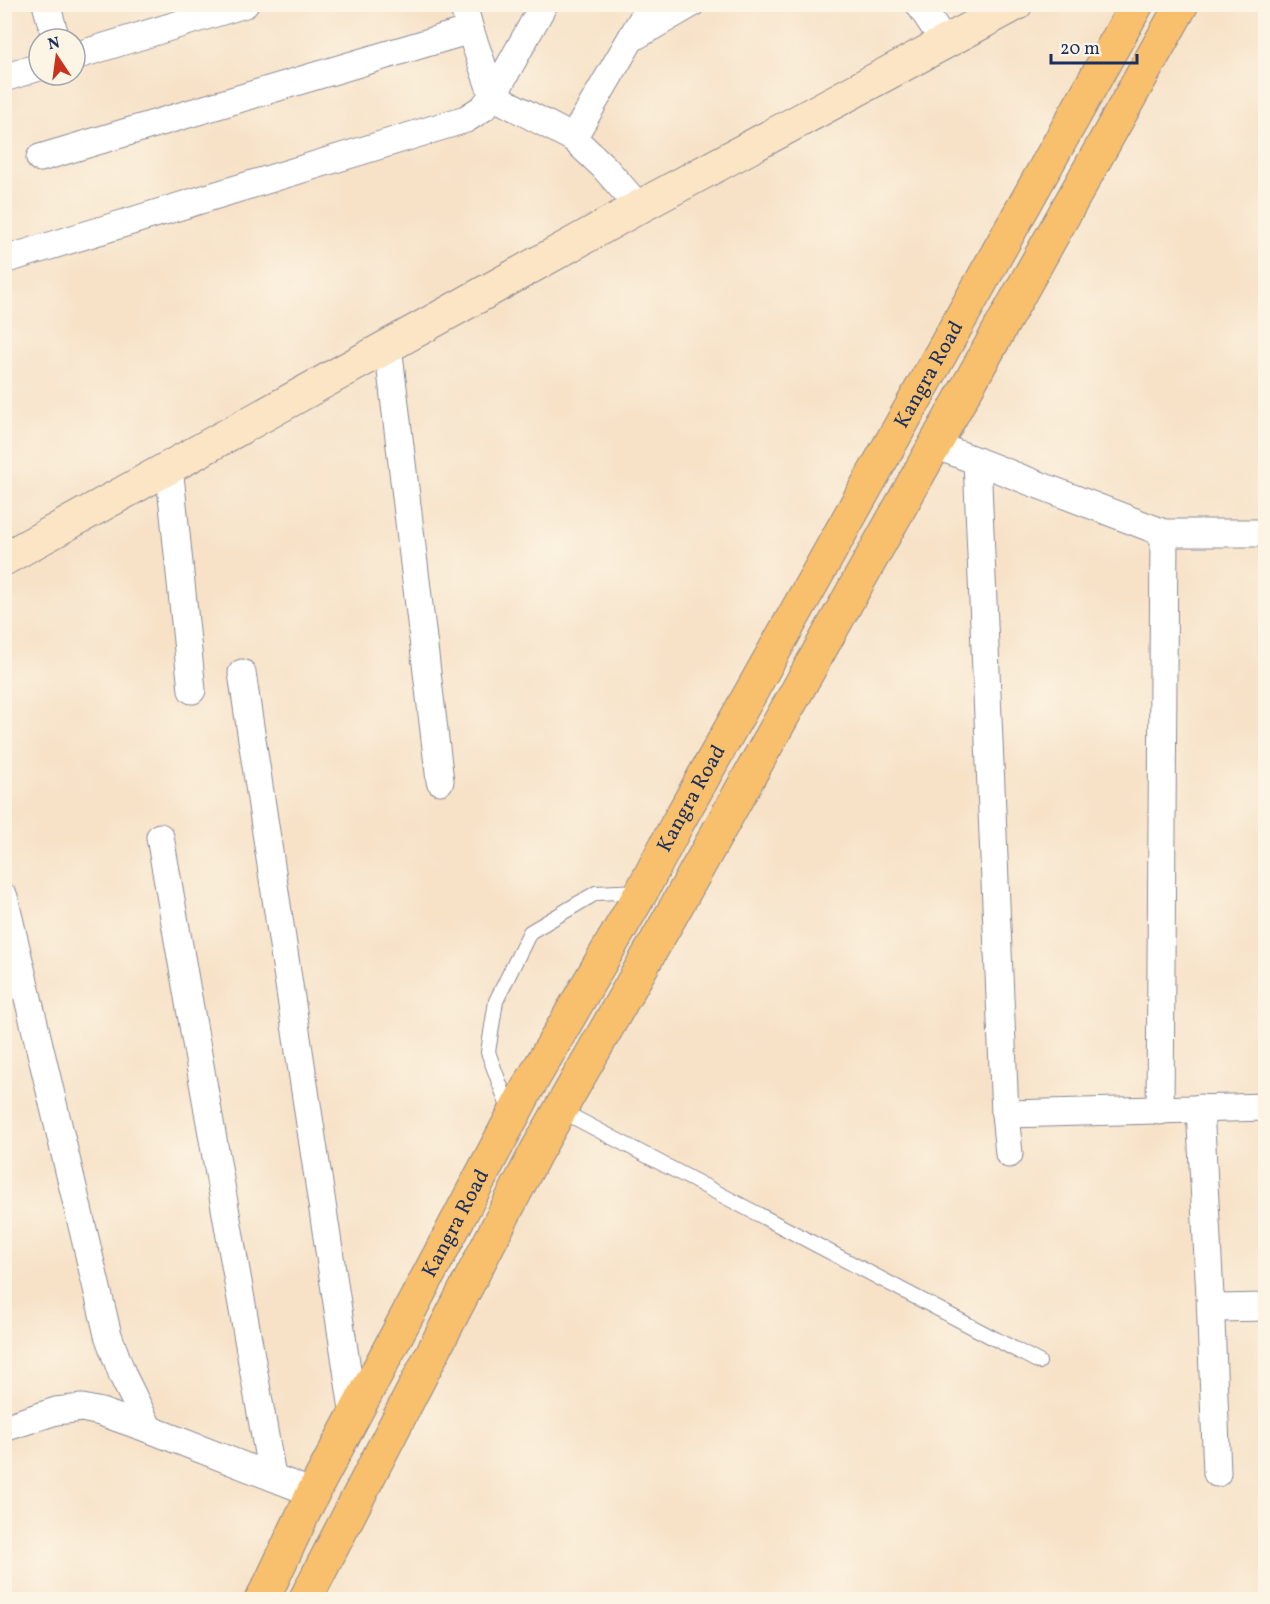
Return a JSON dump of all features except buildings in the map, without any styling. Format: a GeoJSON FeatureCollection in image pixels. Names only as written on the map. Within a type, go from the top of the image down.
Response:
{"type":"FeatureCollection","features":[{"type":"Feature","properties":{"kind":"main road","name":"Kangra Road"},"geometry":{"type":"LineString","coordinates":[[261,1599],[313,1493],[512,1117],[642,891],[688,804],[1137,4]]}},
{"type":"Feature","properties":{"kind":"main road","name":"Kangra Road"},"geometry":{"type":"LineString","coordinates":[[305,1599],[536,1152],[940,447],[1182,4]]}},
{"type":"Feature","properties":{"kind":"main road"},"geometry":{"type":"LineString","coordinates":[[642,891],[677,905]]}},
{"type":"Feature","properties":{"kind":"street"},"geometry":{"type":"LineString","coordinates":[[46,4],[53,27]]}},
{"type":"Feature","properties":{"kind":"street"},"geometry":{"type":"LineString","coordinates":[[87,52],[245,4]]}},
{"type":"Feature","properties":{"kind":"street"},"geometry":{"type":"LineString","coordinates":[[4,260],[466,119],[483,108],[493,96],[544,4]]}},
{"type":"Feature","properties":{"kind":"street"},"geometry":{"type":"LineString","coordinates":[[573,138],[634,37],[651,4]]}},
{"type":"Feature","properties":{"kind":"street"},"geometry":{"type":"LineString","coordinates":[[634,37],[691,4]]}},
{"type":"Feature","properties":{"kind":"street"},"geometry":{"type":"LineString","coordinates":[[919,4],[945,43]]}},
{"type":"Feature","properties":{"kind":"street"},"geometry":{"type":"LineString","coordinates":[[4,559],[639,207],[1016,4]]}},
{"type":"Feature","properties":{"kind":"street"},"geometry":{"type":"LineString","coordinates":[[40,158],[467,17],[493,96],[573,138],[604,167],[639,207]]}},
{"type":"Feature","properties":{"kind":"street"},"geometry":{"type":"LineString","coordinates":[[4,78],[27,71]]}},
{"type":"Feature","properties":{"kind":"street"},"geometry":{"type":"LineString","coordinates":[[388,346],[440,781]]}},
{"type":"Feature","properties":{"kind":"street"},"geometry":{"type":"LineString","coordinates":[[940,447],[1164,533],[1266,533]]}},
{"type":"Feature","properties":{"kind":"street"},"geometry":{"type":"LineString","coordinates":[[977,461],[1005,1114],[1010,1154]]}},
{"type":"Feature","properties":{"kind":"street"},"geometry":{"type":"LineString","coordinates":[[169,466],[192,690]]}},
{"type":"Feature","properties":{"kind":"street"},"geometry":{"type":"LineString","coordinates":[[1160,1111],[1164,533]]}},
{"type":"Feature","properties":{"kind":"street"},"geometry":{"type":"LineString","coordinates":[[242,673],[354,1416]]}},
{"type":"Feature","properties":{"kind":"street"},"geometry":{"type":"LineString","coordinates":[[160,837],[272,1476]]}},
{"type":"Feature","properties":{"kind":"street"},"geometry":{"type":"LineString","coordinates":[[4,897],[108,1335],[123,1376],[149,1429]]}},
{"type":"Feature","properties":{"kind":"street"},"geometry":{"type":"LineString","coordinates":[[1005,1114],[1266,1107]]}},
{"type":"Feature","properties":{"kind":"street"},"geometry":{"type":"LineString","coordinates":[[1200,1108],[1217,1473]]}},
{"type":"Feature","properties":{"kind":"street"},"geometry":{"type":"LineString","coordinates":[[1210,1296],[1214,1304],[1220,1308],[1266,1307]]}},
{"type":"Feature","properties":{"kind":"street"},"geometry":{"type":"LineString","coordinates":[[4,1428],[56,1411],[82,1408],[101,1412],[149,1429],[313,1493]]}},
{"type":"Feature","properties":{"kind":"lane"},"geometry":{"type":"LineString","coordinates":[[512,1117],[488,1052],[496,1001],[530,932],[596,892],[642,891]]}},
{"type":"Feature","properties":{"kind":"lane"},"geometry":{"type":"LineString","coordinates":[[560,1110],[1039,1362]]}}]}
